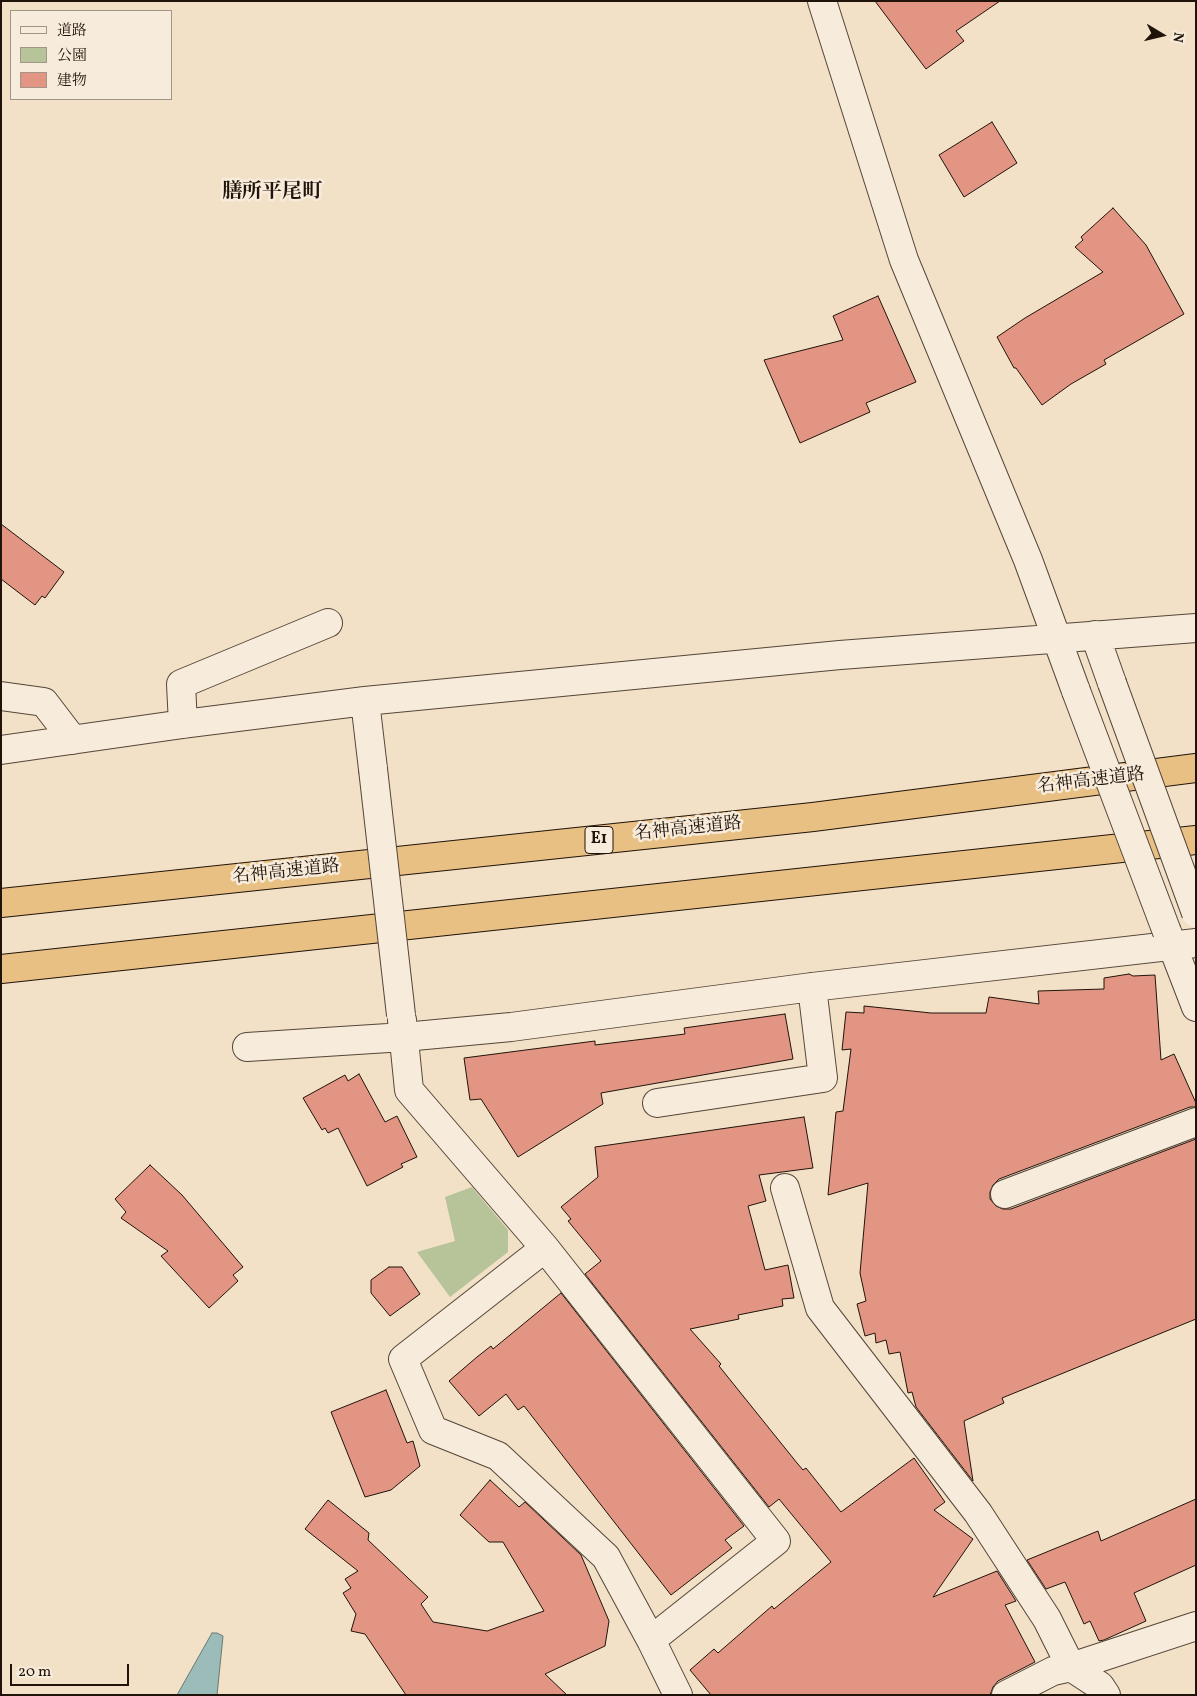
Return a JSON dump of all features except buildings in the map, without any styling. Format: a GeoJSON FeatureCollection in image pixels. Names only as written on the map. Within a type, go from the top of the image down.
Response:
{"type":"FeatureCollection","features":[{"type":"Feature","properties":{"kind":"highway","name":"名神高速道路"},"geometry":{"type":"LineString","coordinates":[[1,903],[813,817],[1196,768]]}},
{"type":"Feature","properties":{"kind":"highway"},"geometry":{"type":"LineString","coordinates":[[1,969],[1196,840]]}},
{"type":"Feature","properties":{"kind":"street"},"geometry":{"type":"LineString","coordinates":[[824,3],[904,260],[1028,560],[1076,692],[1179,941],[1196,1007]]}},
{"type":"Feature","properties":{"kind":"street"},"geometry":{"type":"LineString","coordinates":[[183,724],[181,684],[328,623]]}},
{"type":"Feature","properties":{"kind":"street"},"geometry":{"type":"LineString","coordinates":[[1,750],[365,701],[714,667],[1196,628]]}},
{"type":"Feature","properties":{"kind":"street"},"geometry":{"type":"LineString","coordinates":[[1095,635],[1196,913]]}},
{"type":"Feature","properties":{"kind":"street"},"geometry":{"type":"LineString","coordinates":[[1,696],[44,702],[73,740]]}},
{"type":"Feature","properties":{"kind":"street"},"geometry":{"type":"LineString","coordinates":[[365,701],[410,1090],[545,1248],[776,1541],[651,1640]]}},
{"type":"Feature","properties":{"kind":"street"},"geometry":{"type":"LineString","coordinates":[[247,1046],[403,1026],[511,1027],[812,986],[1179,941]]}},
{"type":"Feature","properties":{"kind":"street"},"geometry":{"type":"LineString","coordinates":[[657,1103],[823,1078],[812,986]]}},
{"type":"Feature","properties":{"kind":"street"},"geometry":{"type":"LineString","coordinates":[[1005,1194],[1196,1122]]}},
{"type":"Feature","properties":{"kind":"street"},"geometry":{"type":"LineString","coordinates":[[785,1188],[820,1308],[978,1513],[1047,1619],[1072,1667],[1100,1686],[1106,1695]]}},
{"type":"Feature","properties":{"kind":"street"},"geometry":{"type":"LineString","coordinates":[[545,1248],[403,1359],[433,1430],[498,1456],[606,1557],[651,1640],[678,1695]]}},
{"type":"Feature","properties":{"kind":"street"},"geometry":{"type":"LineString","coordinates":[[1006,1695],[1053,1671],[1072,1667],[1196,1626]]}},
{"type":"Feature","properties":{"kind":"green space"},"geometry":{"type":"Polygon","coordinates":[[[472,1187],[508,1230],[508,1252],[450,1297],[417,1252],[455,1241],[445,1197],[472,1187]]]}},
{"type":"Feature","properties":{"kind":"water"},"geometry":{"type":"Polygon","coordinates":[[[212,1633],[223,1636],[217,1695],[177,1695],[212,1633]]]}},
{"type":"Feature","properties":{"kind":"district","name":"膳所平尾町"},"geometry":{"type":"Point","coordinates":[272,193]}}]}
